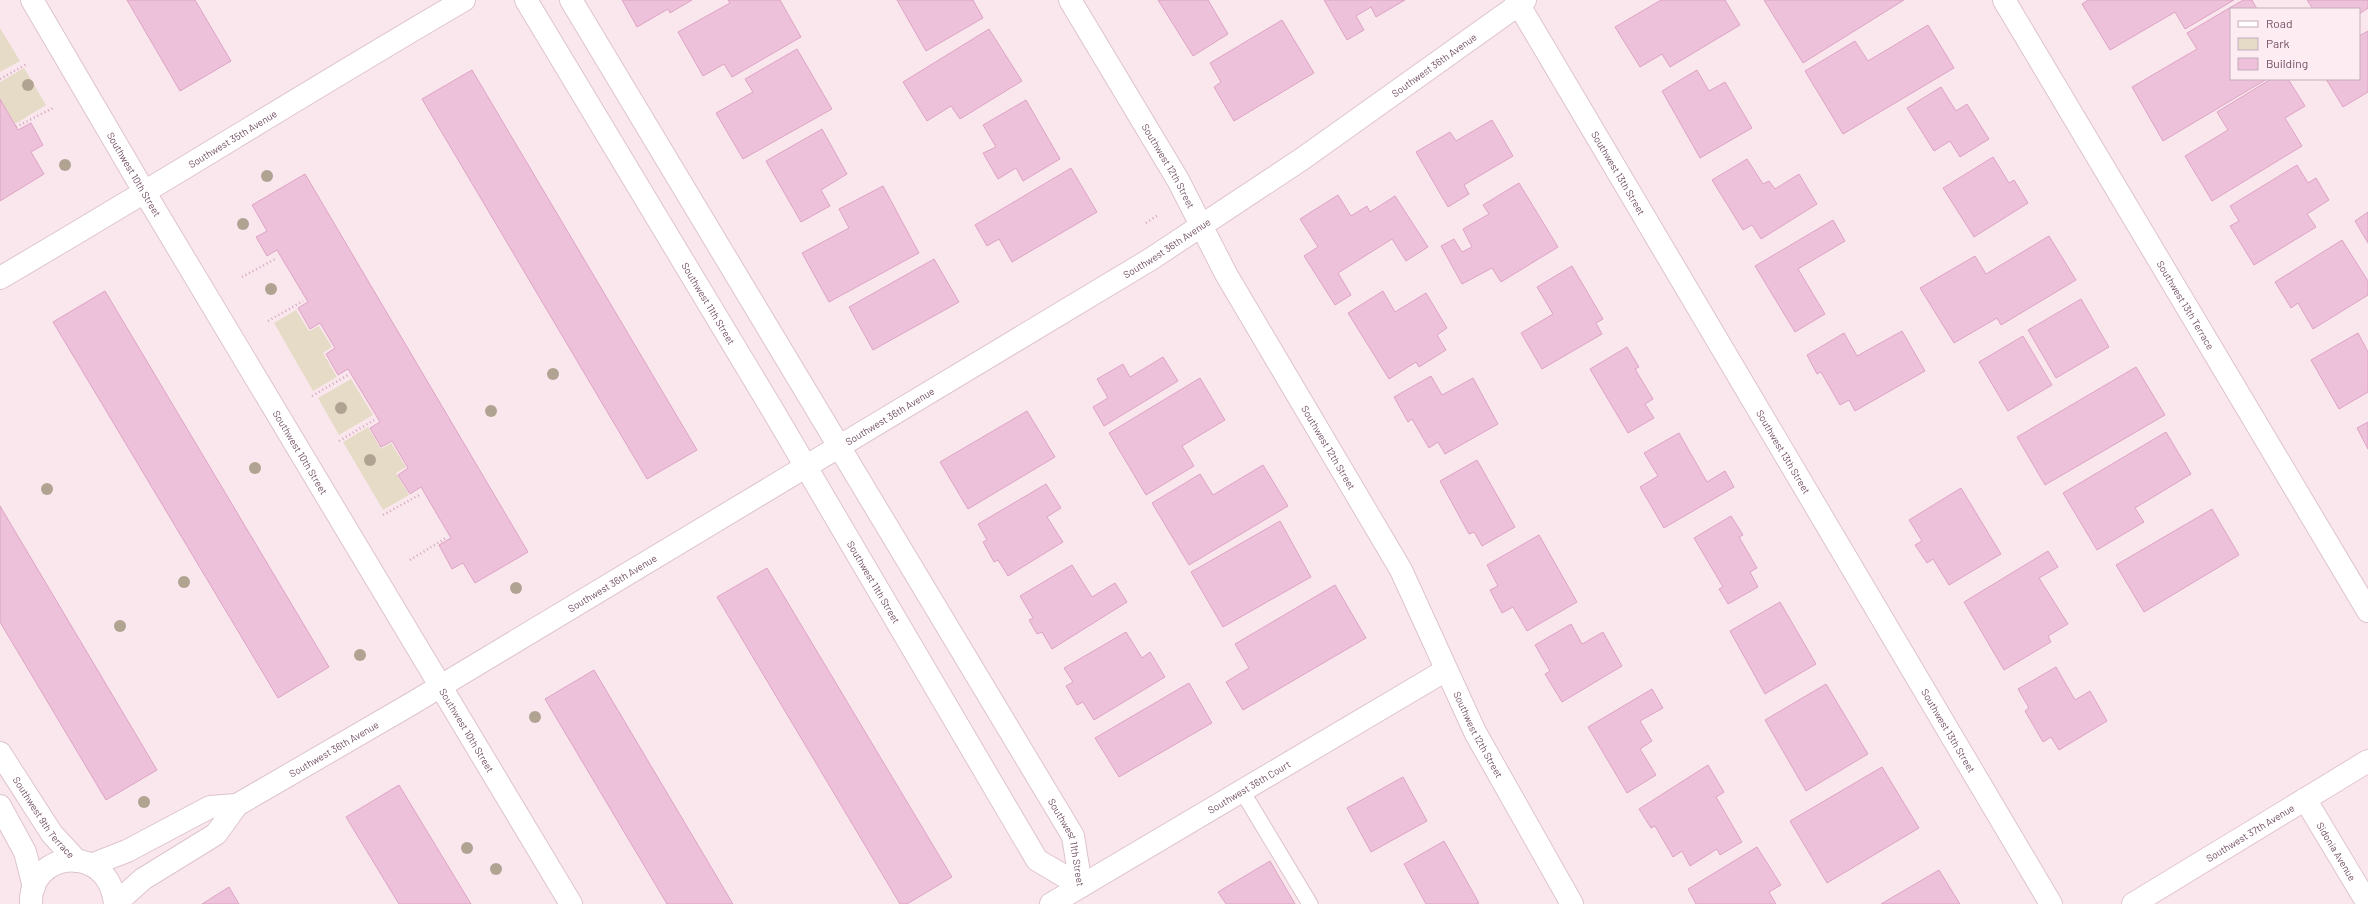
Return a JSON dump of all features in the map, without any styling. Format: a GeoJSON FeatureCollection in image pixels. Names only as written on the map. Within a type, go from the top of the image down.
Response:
{"type":"FeatureCollection","features":[{"type":"Feature","properties":{"kind":"street","name":"Southwest 10th Street"},"geometry":{"type":"LineString","coordinates":[[32,0],[145,193],[442,686],[571,904]]}},
{"type":"Feature","properties":{"kind":"street","name":"Southwest 35th Avenue"},"geometry":{"type":"LineString","coordinates":[[0,278],[145,193],[324,82],[464,0]]}},
{"type":"Feature","properties":{"kind":"street","name":"Southwest 11th Street"},"geometry":{"type":"LineString","coordinates":[[526,0],[807,467],[1037,860],[1068,897]]}},
{"type":"Feature","properties":{"kind":"street","name":"Southwest 11th Street"},"geometry":{"type":"LineString","coordinates":[[571,0],[1073,836],[1068,897]]}},
{"type":"Feature","properties":{"kind":"street","name":"Southwest 12th Street"},"geometry":{"type":"LineString","coordinates":[[1070,0],[1178,180],[1226,274],[1401,570],[1475,732],[1572,904]]}},
{"type":"Feature","properties":{"kind":"street","name":"Southwest 13th Terrace"},"geometry":{"type":"LineString","coordinates":[[2004,0],[2368,611]]}},
{"type":"Feature","properties":{"kind":"street","name":"Southwest 36th Avenue"},"geometry":{"type":"LineString","coordinates":[[115,904],[143,879],[216,834],[237,805],[442,686],[1145,263],[1302,159],[1520,2]]}},
{"type":"Feature","properties":{"kind":"street","name":"Southwest 13th Street"},"geometry":{"type":"LineString","coordinates":[[1520,2],[2051,904]]}},
{"type":"Feature","properties":{"kind":"street","name":"Southwest 36th Court"},"geometry":{"type":"LineString","coordinates":[[1068,897],[1242,791],[1446,670]]}},
{"type":"Feature","properties":{"kind":"street","name":"Southwest 9th Terrace"},"geometry":{"type":"LineString","coordinates":[[0,753],[52,834],[84,863],[98,868],[108,879],[113,891],[115,904]]}},
{"type":"Feature","properties":{"kind":"street","name":"Southwest 37th Avenue"},"geometry":{"type":"LineString","coordinates":[[2133,904],[2368,761]]}},
{"type":"Feature","properties":{"kind":"street","name":"Sidonia Avenue"},"geometry":{"type":"LineString","coordinates":[[2305,799],[2368,904]]}},
{"type":"Feature","properties":{"kind":"street","name":"Southwest 36th Avenue"},"geometry":{"type":"LineString","coordinates":[[30,898],[44,871],[57,863],[71,860],[84,863],[127,851],[210,807],[237,805]]}},
{"type":"Feature","properties":{"kind":"street"},"geometry":{"type":"LineString","coordinates":[[0,806],[25,852],[30,898]]}},
{"type":"Feature","properties":{"kind":"lane"},"geometry":{"type":"LineString","coordinates":[[1242,791],[1310,904]]}},
{"type":"Feature","properties":{"kind":"path"},"geometry":{"type":"LineString","coordinates":[[0,79],[27,64]]}},
{"type":"Feature","properties":{"kind":"path"},"geometry":{"type":"LineString","coordinates":[[16,127],[53,108]]}},
{"type":"Feature","properties":{"kind":"path"},"geometry":{"type":"LineString","coordinates":[[1146,223],[1160,214]]}},
{"type":"Feature","properties":{"kind":"path"},"geometry":{"type":"LineString","coordinates":[[242,277],[277,258]]}},
{"type":"Feature","properties":{"kind":"path"},"geometry":{"type":"LineString","coordinates":[[268,321],[303,301]]}},
{"type":"Feature","properties":{"kind":"path"},"geometry":{"type":"LineString","coordinates":[[312,396],[348,375]]}},
{"type":"Feature","properties":{"kind":"path"},"geometry":{"type":"LineString","coordinates":[[339,441],[374,420]]}},
{"type":"Feature","properties":{"kind":"path"},"geometry":{"type":"LineString","coordinates":[[383,515],[419,495]]}},
{"type":"Feature","properties":{"kind":"path"},"geometry":{"type":"LineString","coordinates":[[410,560],[446,538]]}},
{"type":"Feature","properties":{"kind":"green space"},"geometry":{"type":"Polygon","coordinates":[[[0,28],[20,61],[0,72],[0,28]]]}},
{"type":"Feature","properties":{"kind":"green space"},"geometry":{"type":"Polygon","coordinates":[[[24,68],[46,105],[15,124],[0,99],[0,82],[24,68]]]}},
{"type":"Feature","properties":{"kind":"green space"},"geometry":{"type":"Polygon","coordinates":[[[296,310],[309,331],[319,326],[332,347],[323,353],[337,377],[313,391],[274,323],[296,310]]]}},
{"type":"Feature","properties":{"kind":"green space"},"geometry":{"type":"Polygon","coordinates":[[[351,379],[373,415],[339,435],[318,398],[351,379]]]}},
{"type":"Feature","properties":{"kind":"green space"},"geometry":{"type":"Polygon","coordinates":[[[368,427],[381,449],[391,443],[406,467],[396,473],[409,495],[383,510],[343,442],[368,427]]]}},
{"type":"Feature","properties":{"kind":"building"},"geometry":{"type":"Polygon","coordinates":[[[127,0],[195,0],[231,61],[180,91],[127,0]]]}},
{"type":"Feature","properties":{"kind":"building"},"geometry":{"type":"Polygon","coordinates":[[[622,0],[692,0],[670,13],[668,9],[637,27],[622,0]]]}},
{"type":"Feature","properties":{"kind":"building"},"geometry":{"type":"Polygon","coordinates":[[[728,0],[780,0],[801,37],[732,77],[724,64],[703,76],[678,32],[730,3],[728,0]]]}},
{"type":"Feature","properties":{"kind":"building"},"geometry":{"type":"Polygon","coordinates":[[[897,0],[973,0],[983,18],[926,51],[897,0]]]}},
{"type":"Feature","properties":{"kind":"building"},"geometry":{"type":"Polygon","coordinates":[[[1158,0],[1208,0],[1228,34],[1193,56],[1158,0]]]}},
{"type":"Feature","properties":{"kind":"building"},"geometry":{"type":"Polygon","coordinates":[[[1324,0],[1405,0],[1376,17],[1371,7],[1356,16],[1364,30],[1347,40],[1324,0]]]}},
{"type":"Feature","properties":{"kind":"building"},"geometry":{"type":"Polygon","coordinates":[[[1661,0],[1725,0],[1740,25],[1670,67],[1662,54],[1640,67],[1615,27],[1661,0]]]}},
{"type":"Feature","properties":{"kind":"building"},"geometry":{"type":"Polygon","coordinates":[[[1764,0],[1904,0],[1803,63],[1764,0]]]}},
{"type":"Feature","properties":{"kind":"building"},"geometry":{"type":"Polygon","coordinates":[[[2088,0],[2234,0],[2185,29],[2175,12],[2110,50],[2082,4],[2088,0]]]}},
{"type":"Feature","properties":{"kind":"building"},"geometry":{"type":"Polygon","coordinates":[[[2243,0],[2252,0],[2256,8],[2230,8],[2230,80],[2265,80],[2163,141],[2132,87],[2197,49],[2187,33],[2243,0]]]}},
{"type":"Feature","properties":{"kind":"building"},"geometry":{"type":"Polygon","coordinates":[[[2307,0],[2368,0],[2368,8],[2360,13],[2360,8],[2312,8],[2307,0]]]}},
{"type":"Feature","properties":{"kind":"building"},"geometry":{"type":"Polygon","coordinates":[[[1282,20],[1314,73],[1234,121],[1214,87],[1221,82],[1210,63],[1282,20]]]}},
{"type":"Feature","properties":{"kind":"building"},"geometry":{"type":"Polygon","coordinates":[[[1928,25],[1954,68],[1843,134],[1805,71],[1855,41],[1868,61],[1928,25]]]}},
{"type":"Feature","properties":{"kind":"building"},"geometry":{"type":"Polygon","coordinates":[[[989,29],[1022,81],[960,119],[951,106],[927,121],[903,82],[989,29]]]}},
{"type":"Feature","properties":{"kind":"building"},"geometry":{"type":"Polygon","coordinates":[[[2368,31],[2368,92],[2343,107],[2327,80],[2360,80],[2360,35],[2368,31]]]}},
{"type":"Feature","properties":{"kind":"building"},"geometry":{"type":"Polygon","coordinates":[[[797,49],[832,109],[743,159],[716,113],[753,92],[745,79],[797,49]]]}},
{"type":"Feature","properties":{"kind":"building"},"geometry":{"type":"Polygon","coordinates":[[[472,70],[697,450],[647,479],[422,99],[472,70]]]}},
{"type":"Feature","properties":{"kind":"building"},"geometry":{"type":"Polygon","coordinates":[[[1697,70],[1709,91],[1725,82],[1752,128],[1700,158],[1662,91],[1697,70]]]}},
{"type":"Feature","properties":{"kind":"building"},"geometry":{"type":"Polygon","coordinates":[[[2269,80],[2289,80],[2305,106],[2285,118],[2302,146],[2212,201],[2185,156],[2228,130],[2217,112],[2269,80]]]}},
{"type":"Feature","properties":{"kind":"building"},"geometry":{"type":"Polygon","coordinates":[[[1941,87],[1956,111],[1967,104],[1989,139],[1960,157],[1950,141],[1934,151],[1907,108],[1941,87]]]}},
{"type":"Feature","properties":{"kind":"building"},"geometry":{"type":"Polygon","coordinates":[[[0,99],[18,130],[31,123],[43,145],[31,152],[44,174],[0,201],[0,99]]]}},
{"type":"Feature","properties":{"kind":"building"},"geometry":{"type":"Polygon","coordinates":[[[1026,100],[1060,159],[1023,181],[1016,168],[998,179],[983,153],[996,147],[983,125],[1026,100]]]}},
{"type":"Feature","properties":{"kind":"building"},"geometry":{"type":"Polygon","coordinates":[[[1492,120],[1513,156],[1464,185],[1469,194],[1448,207],[1416,152],[1450,132],[1456,141],[1492,120]]]}},
{"type":"Feature","properties":{"kind":"building"},"geometry":{"type":"Polygon","coordinates":[[[822,129],[847,174],[821,190],[830,206],[801,222],[766,161],[822,129]]]}},
{"type":"Feature","properties":{"kind":"building"},"geometry":{"type":"Polygon","coordinates":[[[1993,157],[2009,183],[2014,180],[2028,203],[1974,237],[1943,188],[1993,157]]]}},
{"type":"Feature","properties":{"kind":"building"},"geometry":{"type":"Polygon","coordinates":[[[1747,159],[1763,184],[1769,181],[1775,189],[1799,174],[1817,204],[1761,239],[1752,225],[1743,230],[1712,180],[1747,159]]]}},
{"type":"Feature","properties":{"kind":"building"},"geometry":{"type":"Polygon","coordinates":[[[2297,165],[2308,183],[2316,178],[2329,200],[2307,214],[2316,227],[2254,265],[2230,226],[2239,221],[2230,206],[2297,165]]]}},
{"type":"Feature","properties":{"kind":"building"},"geometry":{"type":"Polygon","coordinates":[[[1071,168],[1097,212],[1012,262],[999,239],[987,246],[975,225],[1071,168]]]}},
{"type":"Feature","properties":{"kind":"building"},"geometry":{"type":"Polygon","coordinates":[[[305,174],[528,552],[475,583],[463,563],[452,569],[439,545],[451,538],[421,487],[410,494],[398,475],[408,468],[392,441],[381,447],[370,428],[380,422],[348,369],[338,375],[326,354],[335,348],[320,323],[310,329],[298,308],[308,302],[277,250],[267,256],[256,237],[267,231],[252,205],[305,174]]]}},
{"type":"Feature","properties":{"kind":"building"},"geometry":{"type":"Polygon","coordinates":[[[1519,183],[1558,247],[1501,282],[1492,268],[1462,284],[1441,246],[1454,239],[1462,252],[1472,247],[1463,229],[1489,214],[1483,205],[1519,183]]]}},
{"type":"Feature","properties":{"kind":"building"},"geometry":{"type":"Polygon","coordinates":[[[883,186],[919,253],[829,302],[802,253],[849,228],[839,209],[883,186]]]}},
{"type":"Feature","properties":{"kind":"building"},"geometry":{"type":"Polygon","coordinates":[[[1338,195],[1351,216],[1367,206],[1370,212],[1395,196],[1428,247],[1406,261],[1392,239],[1338,273],[1351,295],[1335,305],[1304,256],[1318,247],[1300,219],[1338,195]]]}},
{"type":"Feature","properties":{"kind":"building"},"geometry":{"type":"Polygon","coordinates":[[[2368,212],[2368,243],[2355,221],[2368,212]]]}},
{"type":"Feature","properties":{"kind":"building"},"geometry":{"type":"Polygon","coordinates":[[[1833,220],[1845,241],[1798,269],[1825,314],[1795,332],[1755,266],[1833,220]]]}},
{"type":"Feature","properties":{"kind":"building"},"geometry":{"type":"Polygon","coordinates":[[[2049,236],[2076,280],[2001,325],[1997,318],[1954,343],[1920,288],[1975,256],[1986,274],[2049,236]]]}},
{"type":"Feature","properties":{"kind":"building"},"geometry":{"type":"Polygon","coordinates":[[[2342,240],[2368,281],[2368,295],[2313,329],[2298,303],[2291,308],[2275,282],[2342,240]]]}},
{"type":"Feature","properties":{"kind":"building"},"geometry":{"type":"Polygon","coordinates":[[[934,259],[959,302],[873,350],[849,307],[934,259]]]}},
{"type":"Feature","properties":{"kind":"building"},"geometry":{"type":"Polygon","coordinates":[[[1572,266],[1603,319],[1596,323],[1602,334],[1542,369],[1521,333],[1553,314],[1537,287],[1572,266]]]}},
{"type":"Feature","properties":{"kind":"building"},"geometry":{"type":"Polygon","coordinates":[[[105,291],[329,667],[278,698],[53,322],[105,291]]]}},
{"type":"Feature","properties":{"kind":"building"},"geometry":{"type":"Polygon","coordinates":[[[1383,291],[1395,312],[1426,293],[1447,328],[1437,335],[1446,350],[1419,367],[1416,362],[1389,379],[1348,313],[1383,291]]]}},
{"type":"Feature","properties":{"kind":"building"},"geometry":{"type":"Polygon","coordinates":[[[2081,299],[2109,347],[2056,378],[2028,330],[2081,299]]]}},
{"type":"Feature","properties":{"kind":"building"},"geometry":{"type":"Polygon","coordinates":[[[1902,331],[1925,371],[1855,411],[1849,400],[1840,405],[1821,372],[1817,374],[1807,355],[1844,333],[1857,356],[1902,331]]]}},
{"type":"Feature","properties":{"kind":"building"},"geometry":{"type":"Polygon","coordinates":[[[2358,333],[2368,352],[2368,392],[2339,409],[2311,360],[2358,333]]]}},
{"type":"Feature","properties":{"kind":"building"},"geometry":{"type":"Polygon","coordinates":[[[2023,336],[2052,385],[2008,411],[1979,362],[2023,336]]]}},
{"type":"Feature","properties":{"kind":"building"},"geometry":{"type":"Polygon","coordinates":[[[1627,347],[1639,367],[1635,369],[1653,399],[1645,404],[1654,418],[1628,433],[1590,369],[1627,347]]]}},
{"type":"Feature","properties":{"kind":"building"},"geometry":{"type":"Polygon","coordinates":[[[1163,357],[1178,381],[1104,426],[1093,407],[1108,398],[1097,379],[1123,364],[1130,377],[1163,357]]]}},
{"type":"Feature","properties":{"kind":"building"},"geometry":{"type":"Polygon","coordinates":[[[2136,367],[2165,415],[2045,485],[2017,437],[2136,367]]]}},
{"type":"Feature","properties":{"kind":"building"},"geometry":{"type":"Polygon","coordinates":[[[1431,376],[1442,395],[1473,378],[1498,424],[1445,454],[1438,442],[1429,448],[1412,419],[1408,422],[1394,397],[1431,376]]]}},
{"type":"Feature","properties":{"kind":"building"},"geometry":{"type":"Polygon","coordinates":[[[1200,378],[1225,420],[1182,446],[1194,466],[1146,495],[1109,433],[1200,378]]]}},
{"type":"Feature","properties":{"kind":"building"},"geometry":{"type":"Polygon","coordinates":[[[1027,411],[1055,457],[968,509],[940,462],[1027,411]]]}},
{"type":"Feature","properties":{"kind":"building"},"geometry":{"type":"Polygon","coordinates":[[[2368,422],[2368,449],[2357,428],[2368,422]]]}},
{"type":"Feature","properties":{"kind":"building"},"geometry":{"type":"Polygon","coordinates":[[[2166,432],[2191,474],[2135,508],[2144,522],[2097,550],[2063,493],[2166,432]]]}},
{"type":"Feature","properties":{"kind":"building"},"geometry":{"type":"Polygon","coordinates":[[[1679,433],[1707,482],[1725,471],[1734,487],[1664,528],[1640,487],[1658,476],[1644,453],[1679,433]]]}},
{"type":"Feature","properties":{"kind":"building"},"geometry":{"type":"Polygon","coordinates":[[[1477,460],[1515,527],[1482,546],[1474,532],[1469,534],[1440,481],[1477,460]]]}},
{"type":"Feature","properties":{"kind":"building"},"geometry":{"type":"Polygon","coordinates":[[[1263,465],[1288,506],[1189,565],[1152,503],[1200,474],[1213,495],[1263,465]]]}},
{"type":"Feature","properties":{"kind":"building"},"geometry":{"type":"Polygon","coordinates":[[[1046,484],[1061,508],[1047,517],[1063,542],[1008,576],[998,560],[994,562],[983,542],[987,540],[978,524],[1046,484]]]}},
{"type":"Feature","properties":{"kind":"building"},"geometry":{"type":"Polygon","coordinates":[[[1961,488],[2001,554],[1949,585],[1933,559],[1927,563],[1915,545],[1922,541],[1909,520],[1961,488]]]}},
{"type":"Feature","properties":{"kind":"building"},"geometry":{"type":"Polygon","coordinates":[[[0,506],[157,770],[106,800],[0,622],[0,506]]]}},
{"type":"Feature","properties":{"kind":"building"},"geometry":{"type":"Polygon","coordinates":[[[2212,509],[2239,555],[2144,612],[2116,565],[2212,509]]]}},
{"type":"Feature","properties":{"kind":"building"},"geometry":{"type":"Polygon","coordinates":[[[1731,516],[1743,535],[1739,537],[1757,568],[1750,572],[1758,587],[1728,604],[1719,589],[1723,587],[1694,538],[1731,516]]]}},
{"type":"Feature","properties":{"kind":"building"},"geometry":{"type":"Polygon","coordinates":[[[1280,521],[1311,577],[1223,627],[1191,572],[1280,521]]]}},
{"type":"Feature","properties":{"kind":"building"},"geometry":{"type":"Polygon","coordinates":[[[1539,535],[1577,602],[1527,631],[1513,607],[1502,613],[1490,590],[1498,586],[1487,565],[1539,535]]]}},
{"type":"Feature","properties":{"kind":"building"},"geometry":{"type":"Polygon","coordinates":[[[2048,551],[2058,567],[2039,578],[2068,624],[2048,636],[2051,642],[2004,670],[1964,602],[2048,551]]]}},
{"type":"Feature","properties":{"kind":"building"},"geometry":{"type":"Polygon","coordinates":[[[1072,565],[1092,597],[1115,583],[1127,602],[1052,649],[1042,632],[1037,634],[1029,620],[1033,618],[1020,596],[1072,565]]]}},
{"type":"Feature","properties":{"kind":"building"},"geometry":{"type":"Polygon","coordinates":[[[767,568],[952,877],[907,904],[900,904],[717,597],[767,568]]]}},
{"type":"Feature","properties":{"kind":"building"},"geometry":{"type":"Polygon","coordinates":[[[1335,585],[1366,638],[1243,710],[1226,682],[1249,668],[1235,644],[1335,585]]]}},
{"type":"Feature","properties":{"kind":"building"},"geometry":{"type":"Polygon","coordinates":[[[1780,602],[1816,664],[1765,694],[1730,631],[1780,602]]]}},
{"type":"Feature","properties":{"kind":"building"},"geometry":{"type":"Polygon","coordinates":[[[1571,624],[1582,644],[1603,632],[1622,666],[1562,702],[1545,674],[1550,671],[1535,645],[1571,624]]]}},
{"type":"Feature","properties":{"kind":"building"},"geometry":{"type":"Polygon","coordinates":[[[1126,632],[1142,658],[1150,652],[1165,677],[1094,720],[1083,702],[1077,705],[1066,686],[1073,682],[1064,668],[1126,632]]]}},
{"type":"Feature","properties":{"kind":"building"},"geometry":{"type":"Polygon","coordinates":[[[2056,667],[2075,700],[2090,691],[2107,721],[2059,750],[2051,737],[2043,742],[2025,711],[2029,708],[2018,689],[2056,667]]]}},
{"type":"Feature","properties":{"kind":"building"},"geometry":{"type":"Polygon","coordinates":[[[594,670],[733,904],[667,904],[545,699],[594,670]]]}},
{"type":"Feature","properties":{"kind":"building"},"geometry":{"type":"Polygon","coordinates":[[[1189,683],[1212,723],[1119,777],[1095,738],[1189,683]]]}},
{"type":"Feature","properties":{"kind":"building"},"geometry":{"type":"Polygon","coordinates":[[[1826,684],[1868,754],[1806,791],[1765,720],[1826,684]]]}},
{"type":"Feature","properties":{"kind":"building"},"geometry":{"type":"Polygon","coordinates":[[[1652,689],[1663,708],[1640,721],[1652,741],[1640,749],[1656,775],[1627,793],[1588,727],[1652,689]]]}},
{"type":"Feature","properties":{"kind":"building"},"geometry":{"type":"Polygon","coordinates":[[[1708,765],[1724,792],[1716,797],[1742,842],[1720,855],[1717,849],[1690,866],[1682,851],[1673,857],[1655,826],[1651,828],[1639,809],[1708,765]]]}},
{"type":"Feature","properties":{"kind":"building"},"geometry":{"type":"Polygon","coordinates":[[[1882,767],[1919,828],[1827,883],[1790,821],[1882,767]]]}},
{"type":"Feature","properties":{"kind":"building"},"geometry":{"type":"Polygon","coordinates":[[[1403,777],[1427,821],[1371,852],[1347,808],[1403,777]]]}},
{"type":"Feature","properties":{"kind":"building"},"geometry":{"type":"Polygon","coordinates":[[[399,785],[471,904],[399,904],[346,817],[399,785]]]}},
{"type":"Feature","properties":{"kind":"building"},"geometry":{"type":"Polygon","coordinates":[[[1444,841],[1479,903],[1426,904],[1404,864],[1444,841]]]}},
{"type":"Feature","properties":{"kind":"building"},"geometry":{"type":"Polygon","coordinates":[[[1757,847],[1781,885],[1769,892],[1776,904],[1696,904],[1688,889],[1757,847]]]}},
{"type":"Feature","properties":{"kind":"building"},"geometry":{"type":"Polygon","coordinates":[[[1270,861],[1295,904],[1226,904],[1218,892],[1270,861]]]}},
{"type":"Feature","properties":{"kind":"building"},"geometry":{"type":"Polygon","coordinates":[[[1939,870],[1960,904],[1881,904],[1939,870]]]}},
{"type":"Feature","properties":{"kind":"building"},"geometry":{"type":"Polygon","coordinates":[[[229,887],[239,904],[202,904],[229,887]]]}}]}
